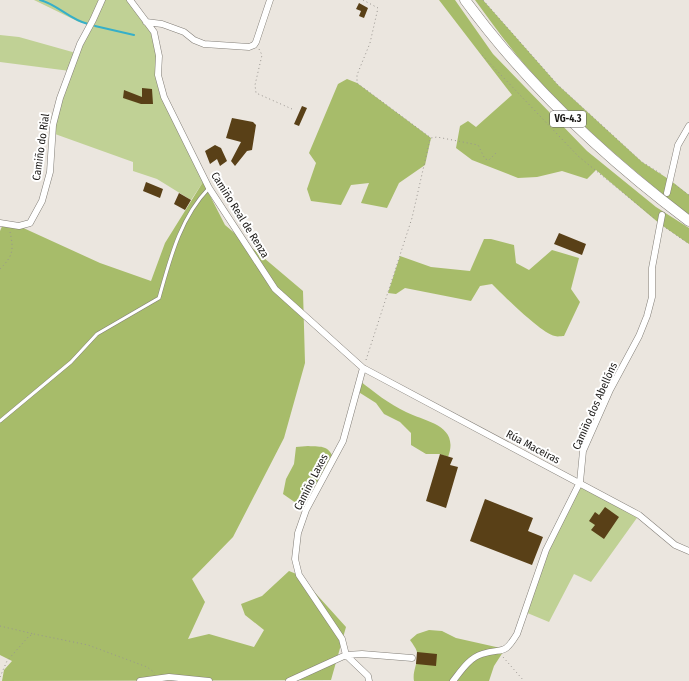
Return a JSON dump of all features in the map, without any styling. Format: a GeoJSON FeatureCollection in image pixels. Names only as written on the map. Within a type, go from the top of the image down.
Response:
{"type":"FeatureCollection","features":[{"type":"Feature","properties":{"kind":"highway","name":"VG-4.3"},"geometry":{"type":"LineString","coordinates":[[465,0],[484,26],[528,78],[564,116],[620,167],[689,221]]}},
{"type":"Feature","properties":{"kind":"street","name":"Camiño do Rial"},"geometry":{"type":"LineString","coordinates":[[0,223],[19,226],[30,223],[42,201],[50,172],[53,125],[60,98],[80,44],[102,0]]}},
{"type":"Feature","properties":{"kind":"street","name":"Camiño Real de Renza"},"geometry":{"type":"LineString","coordinates":[[130,0],[154,32],[159,56],[158,75],[164,96],[209,188],[275,289],[363,368]]}},
{"type":"Feature","properties":{"kind":"street"},"geometry":{"type":"LineString","coordinates":[[146,22],[162,24],[184,32],[194,40],[204,44],[249,47],[254,45],[256,42],[270,0]]}},
{"type":"Feature","properties":{"kind":"street"},"geometry":{"type":"LineString","coordinates":[[666,193],[678,145],[689,126]]}},
{"type":"Feature","properties":{"kind":"street","name":"Camiño dos Abellóns"},"geometry":{"type":"LineString","coordinates":[[502,652],[511,645],[518,634],[546,550],[580,482],[583,451],[610,390],[639,336],[647,316],[652,297],[652,268],[662,215]]}},
{"type":"Feature","properties":{"kind":"street","name":"Rúa Maceiras"},"geometry":{"type":"LineString","coordinates":[[363,368],[580,482],[639,515],[675,545],[689,551]]}},
{"type":"Feature","properties":{"kind":"street","name":"Camiño Laxes"},"geometry":{"type":"LineString","coordinates":[[363,368],[343,441],[306,510],[298,533],[295,559],[299,575],[342,639],[346,655],[368,676],[370,681]]}},
{"type":"Feature","properties":{"kind":"street"},"geometry":{"type":"LineString","coordinates":[[453,681],[469,662],[475,658],[482,654],[502,652]]}},
{"type":"Feature","properties":{"kind":"street"},"geometry":{"type":"LineString","coordinates":[[290,681],[346,655],[362,654],[412,658]]}},
{"type":"Feature","properties":{"kind":"street"},"geometry":{"type":"LineString","coordinates":[[140,681],[169,677],[209,681]]}},
{"type":"Feature","properties":{"kind":"lane"},"geometry":{"type":"LineString","coordinates":[[0,420],[71,362],[97,334],[159,298],[175,244],[193,208],[209,188]]}},
{"type":"Feature","properties":{"kind":"path"},"geometry":{"type":"LineString","coordinates":[[362,0],[378,8],[370,43],[357,75],[357,83],[431,138],[437,137],[478,145],[486,159],[490,160],[496,153]]}},
{"type":"Feature","properties":{"kind":"path"},"geometry":{"type":"LineString","coordinates":[[483,0],[558,86],[642,162],[670,180],[689,195]]}},
{"type":"Feature","properties":{"kind":"path"},"geometry":{"type":"LineString","coordinates":[[254,45],[261,51],[262,55],[255,85],[256,93],[292,109]]}},
{"type":"Feature","properties":{"kind":"path"},"geometry":{"type":"LineString","coordinates":[[482,55],[578,156],[660,224],[689,244]]}},
{"type":"Feature","properties":{"kind":"path"},"geometry":{"type":"LineString","coordinates":[[363,368],[412,218],[431,138]]}},
{"type":"Feature","properties":{"kind":"path"},"geometry":{"type":"LineString","coordinates":[[0,269],[12,253],[13,244],[8,225]]}},
{"type":"Feature","properties":{"kind":"path"},"geometry":{"type":"LineString","coordinates":[[0,626],[95,648],[154,670],[157,679]]}},
{"type":"Feature","properties":{"kind":"path"},"geometry":{"type":"LineString","coordinates":[[0,677],[7,661],[29,636],[34,634]]}},
{"type":"Feature","properties":{"kind":"path"},"geometry":{"type":"LineString","coordinates":[[502,652],[502,655],[524,681]]}},
{"type":"Feature","properties":{"kind":"green space"},"geometry":{"type":"Polygon","coordinates":[[[34,0],[130,0],[153,34],[157,51],[157,75],[203,182],[191,200],[157,179],[133,171],[133,162],[55,134],[52,137],[70,71],[0,62],[0,35],[19,37],[76,53],[88,24],[79,22],[34,0]]]}},
{"type":"Feature","properties":{"kind":"green space"},"geometry":{"type":"Polygon","coordinates":[[[439,0],[455,0],[493,54],[587,151],[656,207],[689,228],[689,244],[660,224],[596,170],[587,179],[562,171],[537,177],[518,178],[472,160],[456,148],[460,126],[468,121],[476,127],[512,95],[439,0]]]}},
{"type":"Feature","properties":{"kind":"green space"},"geometry":{"type":"Polygon","coordinates":[[[475,0],[483,0],[558,85],[642,162],[670,180],[689,195],[689,215],[604,144],[563,106],[518,57],[475,0]]]}},
{"type":"Feature","properties":{"kind":"green space"},"geometry":{"type":"Polygon","coordinates":[[[347,79],[357,83],[431,138],[425,165],[399,183],[387,208],[361,203],[369,183],[351,185],[341,205],[311,201],[307,189],[316,163],[309,153],[338,84],[347,79]]]}},
{"type":"Feature","properties":{"kind":"green space"},"geometry":{"type":"Polygon","coordinates":[[[203,182],[225,225],[303,291],[305,363],[284,438],[233,537],[192,579],[205,602],[188,639],[209,634],[254,647],[264,630],[245,615],[241,604],[262,596],[289,571],[299,575],[346,627],[331,680],[2,681],[4,670],[12,661],[0,655],[0,231],[3,224],[19,226],[100,263],[151,281],[165,243],[203,182]]]}},
{"type":"Feature","properties":{"kind":"green space"},"geometry":{"type":"Polygon","coordinates":[[[484,239],[491,239],[514,245],[516,263],[529,270],[552,250],[579,258],[571,289],[580,302],[564,336],[555,336],[541,328],[522,313],[492,284],[480,286],[471,301],[405,288],[396,294],[388,293],[400,256],[431,267],[470,271],[484,239]]]}},
{"type":"Feature","properties":{"kind":"green space"},"geometry":{"type":"Polygon","coordinates":[[[360,381],[382,398],[406,412],[439,426],[445,431],[449,438],[450,446],[448,457],[440,454],[426,454],[411,445],[411,433],[400,422],[384,414],[376,403],[357,391],[360,381]]]}},
{"type":"Feature","properties":{"kind":"green space"},"geometry":{"type":"Polygon","coordinates":[[[318,446],[327,449],[330,451],[334,459],[306,510],[283,494],[286,479],[294,464],[296,447],[318,446]]]}},
{"type":"Feature","properties":{"kind":"green space"},"geometry":{"type":"Polygon","coordinates":[[[580,482],[639,515],[591,582],[574,574],[549,622],[525,612],[546,550],[580,482]]]}},
{"type":"Feature","properties":{"kind":"green space"},"geometry":{"type":"Polygon","coordinates":[[[429,630],[442,631],[456,638],[505,649],[494,666],[489,681],[414,681],[417,652],[410,640],[417,634],[429,630]]]}},
{"type":"Feature","properties":{"kind":"building"},"geometry":{"type":"Polygon","coordinates":[[[359,3],[368,8],[364,18],[359,16],[361,11],[356,9],[359,3]]]}},
{"type":"Feature","properties":{"kind":"building"},"geometry":{"type":"Polygon","coordinates":[[[142,88],[152,89],[153,104],[141,104],[123,98],[124,90],[142,97],[142,88]]]}},
{"type":"Feature","properties":{"kind":"building"},"geometry":{"type":"Polygon","coordinates":[[[302,106],[307,108],[299,126],[294,124],[302,106]]]}},
{"type":"Feature","properties":{"kind":"building"},"geometry":{"type":"Polygon","coordinates":[[[232,118],[253,122],[256,125],[252,150],[247,151],[235,166],[231,161],[241,142],[226,138],[232,118]]]}},
{"type":"Feature","properties":{"kind":"building"},"geometry":{"type":"Polygon","coordinates":[[[215,145],[221,148],[227,161],[220,166],[217,159],[210,164],[205,151],[215,145]]]}},
{"type":"Feature","properties":{"kind":"building"},"geometry":{"type":"Polygon","coordinates":[[[146,182],[163,189],[160,198],[143,191],[146,182]]]}},
{"type":"Feature","properties":{"kind":"building"},"geometry":{"type":"Polygon","coordinates":[[[179,193],[191,200],[185,210],[174,204],[179,193]]]}},
{"type":"Feature","properties":{"kind":"building"},"geometry":{"type":"Polygon","coordinates":[[[559,233],[586,244],[582,255],[554,244],[559,233]]]}},
{"type":"Feature","properties":{"kind":"building"},"geometry":{"type":"Polygon","coordinates":[[[440,454],[453,458],[450,465],[458,467],[446,508],[426,501],[440,454]]]}},
{"type":"Feature","properties":{"kind":"building"},"geometry":{"type":"Polygon","coordinates":[[[485,499],[533,518],[528,531],[543,537],[532,565],[470,541],[485,499]]]}},
{"type":"Feature","properties":{"kind":"building"},"geometry":{"type":"Polygon","coordinates":[[[605,507],[619,517],[604,539],[591,530],[595,525],[589,521],[595,512],[599,515],[605,507]]]}},
{"type":"Feature","properties":{"kind":"building"},"geometry":{"type":"Polygon","coordinates":[[[417,652],[437,654],[436,666],[416,664],[417,652]]]}},
{"type":"Feature","properties":{"kind":"waterway"},"geometry":{"type":"LineString","coordinates":[[40,0],[52,5],[75,19],[88,24]]}},
{"type":"Feature","properties":{"kind":"waterway"},"geometry":{"type":"LineString","coordinates":[[95,26],[134,35]]}}]}
